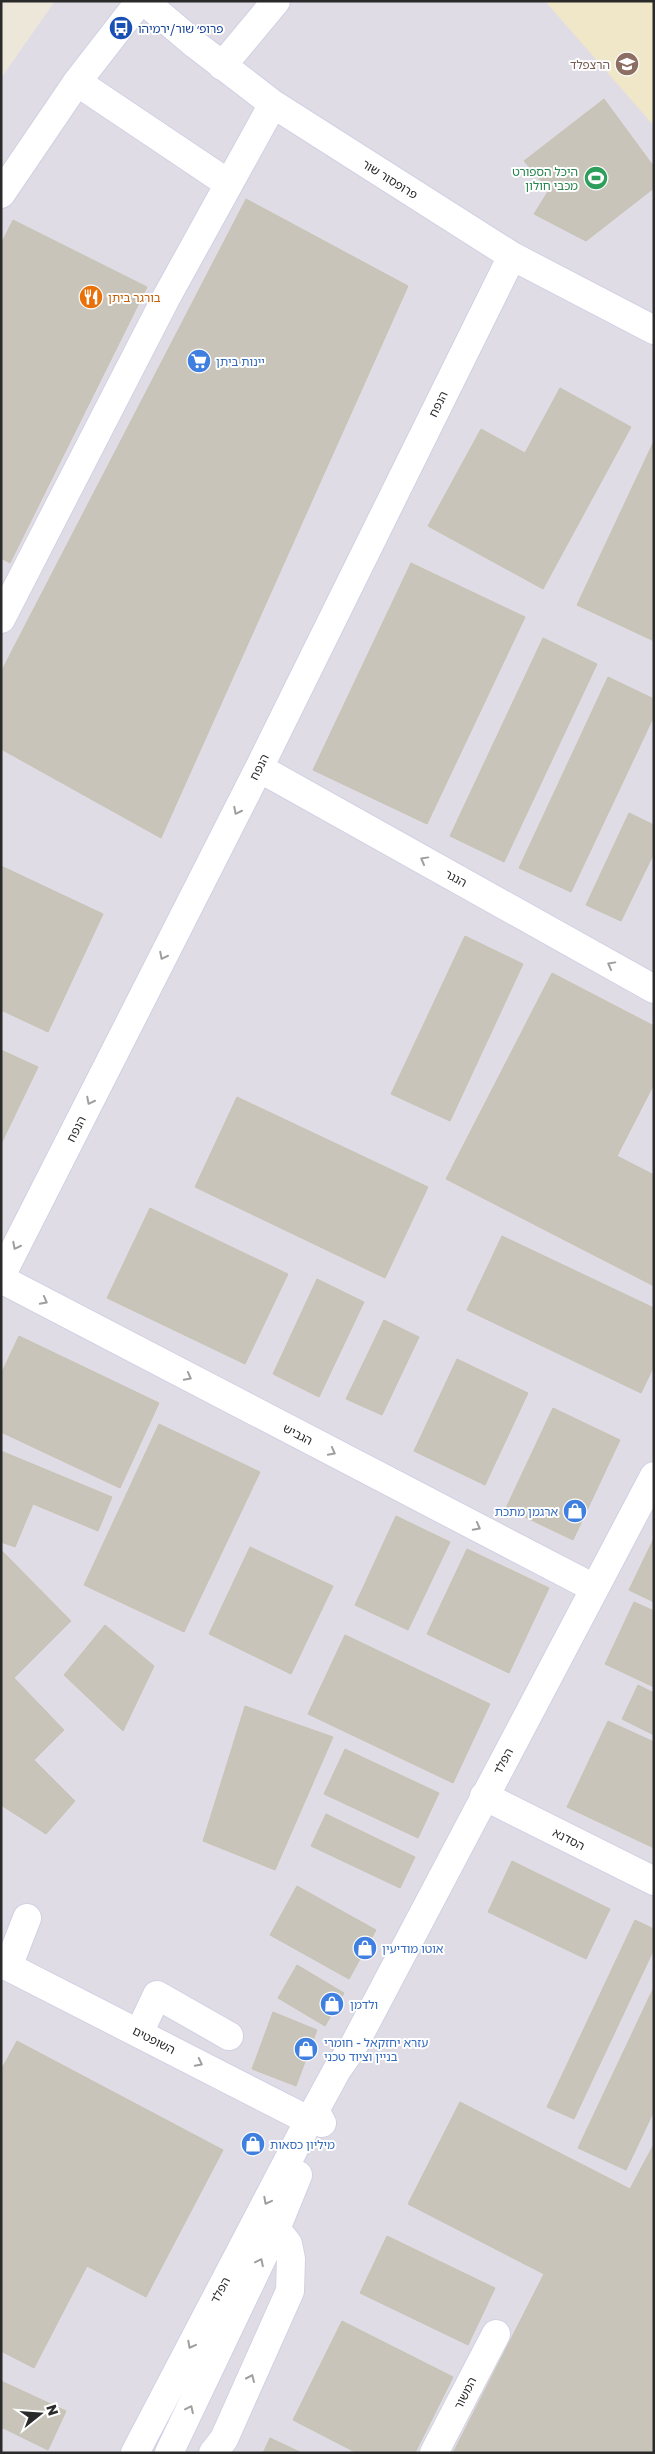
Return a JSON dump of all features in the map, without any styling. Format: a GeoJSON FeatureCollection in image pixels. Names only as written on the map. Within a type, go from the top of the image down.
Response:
{"type":"FeatureCollection","features":[{"type":"Feature","properties":{"kind":"street"},"geometry":{"type":"LineString","coordinates":[[1,194],[77,82],[140,1]]}},
{"type":"Feature","properties":{"kind":"street","name":"פרופסור שור"},"geometry":{"type":"LineString","coordinates":[[144,1],[222,66],[273,104],[512,256],[654,330]]}},
{"type":"Feature","properties":{"kind":"street"},"geometry":{"type":"LineString","coordinates":[[222,66],[276,1]]}},
{"type":"Feature","properties":{"kind":"street"},"geometry":{"type":"LineString","coordinates":[[77,82],[228,184]]}},
{"type":"Feature","properties":{"kind":"street"},"geometry":{"type":"LineString","coordinates":[[1,618],[166,298],[273,104]]}},
{"type":"Feature","properties":{"kind":"street","name":"הנפח"},"geometry":{"type":"LineString","coordinates":[[1,1278],[259,768],[512,256]]}},
{"type":"Feature","properties":{"kind":"street","name":"הנגר"},"geometry":{"type":"LineString","coordinates":[[259,768],[654,989]]}},
{"type":"Feature","properties":{"kind":"street","name":"הגביש"},"geometry":{"type":"LineString","coordinates":[[1,1278],[594,1588]]}},
{"type":"Feature","properties":{"kind":"street","name":"הפלד"},"geometry":{"type":"LineString","coordinates":[[135,2453],[312,2122],[336,2070],[353,2047],[654,1476]]}},
{"type":"Feature","properties":{"kind":"street","name":"הסדנא"},"geometry":{"type":"LineString","coordinates":[[484,1796],[654,1881]]}},
{"type":"Feature","properties":{"kind":"street"},"geometry":{"type":"LineString","coordinates":[[4,1965],[27,1918]]}},
{"type":"Feature","properties":{"kind":"street","name":"השופטים"},"geometry":{"type":"LineString","coordinates":[[4,1965],[312,2122]]}},
{"type":"Feature","properties":{"kind":"street"},"geometry":{"type":"LineString","coordinates":[[139,2033],[157,1995],[229,2036]]}},
{"type":"Feature","properties":{"kind":"street","name":"הפלד"},"geometry":{"type":"LineString","coordinates":[[169,2453],[276,2229],[312,2122]]}},
{"type":"Feature","properties":{"kind":"street"},"geometry":{"type":"LineString","coordinates":[[213,2453],[224,2439],[290,2291],[291,2259],[288,2244],[276,2229]]}},
{"type":"Feature","properties":{"kind":"street","name":"המשור"},"geometry":{"type":"LineString","coordinates":[[434,2453],[496,2334]]}},
{"type":"Feature","properties":{"kind":"shaded area"},"geometry":{"type":"Polygon","coordinates":[[[55,1],[654,1],[654,2453],[1,2453],[1,78],[55,1]]]}},
{"type":"Feature","properties":{"kind":"shaded area","name":"הרצפלד"},"geometry":{"type":"Polygon","coordinates":[[[545,1],[654,1],[654,126],[545,1]]]}},
{"type":"Feature","properties":{"kind":"building","name":"היכל הספורט מכבי חולון"},"geometry":{"type":"Polygon","coordinates":[[[604,99],[654,167],[654,188],[586,241],[534,214],[549,190],[524,161],[604,99]]]}},
{"type":"Feature","properties":{"kind":"building"},"geometry":{"type":"Polygon","coordinates":[[[246,199],[408,286],[161,838],[1,749],[1,672],[246,199]]]}},
{"type":"Feature","properties":{"kind":"building"},"geometry":{"type":"Polygon","coordinates":[[[13,220],[147,287],[10,563],[1,558],[1,244],[13,220]]]}},
{"type":"Feature","properties":{"kind":"building"},"geometry":{"type":"Polygon","coordinates":[[[560,388],[631,427],[543,589],[428,526],[481,429],[525,453],[560,388]]]}},
{"type":"Feature","properties":{"kind":"building"},"geometry":{"type":"Polygon","coordinates":[[[654,441],[654,641],[577,605],[654,441]]]}},
{"type":"Feature","properties":{"kind":"building"},"geometry":{"type":"Polygon","coordinates":[[[411,563],[525,617],[427,824],[313,770],[411,563]]]}},
{"type":"Feature","properties":{"kind":"building"},"geometry":{"type":"Polygon","coordinates":[[[543,638],[597,664],[504,862],[450,836],[543,638]]]}},
{"type":"Feature","properties":{"kind":"building"},"geometry":{"type":"Polygon","coordinates":[[[608,677],[654,699],[654,716],[571,892],[519,868],[608,677]]]}},
{"type":"Feature","properties":{"kind":"building"},"geometry":{"type":"Polygon","coordinates":[[[629,813],[654,825],[654,853],[621,921],[586,905],[629,813]]]}},
{"type":"Feature","properties":{"kind":"building"},"geometry":{"type":"Polygon","coordinates":[[[1,866],[103,914],[48,1032],[1,1010],[1,866]]]}},
{"type":"Feature","properties":{"kind":"building"},"geometry":{"type":"Polygon","coordinates":[[[465,936],[523,964],[450,1121],[391,1094],[465,936]]]}},
{"type":"Feature","properties":{"kind":"building"},"geometry":{"type":"Polygon","coordinates":[[[552,973],[654,1026],[654,1084],[617,1156],[654,1175],[654,1286],[446,1179],[552,973]]]}},
{"type":"Feature","properties":{"kind":"building"},"geometry":{"type":"Polygon","coordinates":[[[1,1050],[38,1067],[1,1144],[1,1050]]]}},
{"type":"Feature","properties":{"kind":"building"},"geometry":{"type":"Polygon","coordinates":[[[237,1097],[428,1187],[385,1278],[195,1187],[237,1097]]]}},
{"type":"Feature","properties":{"kind":"building"},"geometry":{"type":"Polygon","coordinates":[[[150,1208],[288,1274],[245,1364],[107,1298],[150,1208]]]}},
{"type":"Feature","properties":{"kind":"building"},"geometry":{"type":"Polygon","coordinates":[[[502,1236],[654,1308],[654,1366],[641,1393],[467,1310],[502,1236]]]}},
{"type":"Feature","properties":{"kind":"building"},"geometry":{"type":"Polygon","coordinates":[[[317,1279],[364,1302],[319,1397],[273,1374],[317,1279]]]}},
{"type":"Feature","properties":{"kind":"building"},"geometry":{"type":"Polygon","coordinates":[[[384,1320],[419,1337],[382,1415],[346,1399],[384,1320]]]}},
{"type":"Feature","properties":{"kind":"building"},"geometry":{"type":"Polygon","coordinates":[[[19,1336],[159,1403],[120,1488],[1,1432],[1,1374],[19,1336]]]}},
{"type":"Feature","properties":{"kind":"building"},"geometry":{"type":"Polygon","coordinates":[[[457,1359],[528,1393],[485,1485],[414,1451],[457,1359]]]}},
{"type":"Feature","properties":{"kind":"building"},"geometry":{"type":"Polygon","coordinates":[[[553,1408],[620,1440],[573,1540],[506,1508],[553,1408]]]}},
{"type":"Feature","properties":{"kind":"building"},"geometry":{"type":"Polygon","coordinates":[[[159,1424],[260,1472],[184,1632],[84,1585],[159,1424]]]}},
{"type":"Feature","properties":{"kind":"building"},"geometry":{"type":"Polygon","coordinates":[[[1,1451],[112,1497],[98,1531],[33,1504],[15,1547],[1,1542],[1,1451]]]}},
{"type":"Feature","properties":{"kind":"building"},"geometry":{"type":"Polygon","coordinates":[[[396,1516],[450,1542],[408,1630],[355,1605],[396,1516]]]}},
{"type":"Feature","properties":{"kind":"building"},"geometry":{"type":"Polygon","coordinates":[[[654,1538],[654,1602],[629,1590],[654,1538]]]}},
{"type":"Feature","properties":{"kind":"building"},"geometry":{"type":"Polygon","coordinates":[[[250,1547],[333,1586],[291,1674],[209,1634],[250,1547]]]}},
{"type":"Feature","properties":{"kind":"building"},"geometry":{"type":"Polygon","coordinates":[[[467,1549],[549,1588],[509,1673],[427,1634],[467,1549]]]}},
{"type":"Feature","properties":{"kind":"building"},"geometry":{"type":"Polygon","coordinates":[[[1,1550],[71,1621],[14,1678],[64,1730],[34,1760],[75,1801],[46,1834],[1,1805],[1,1550]]]}},
{"type":"Feature","properties":{"kind":"building"},"geometry":{"type":"Polygon","coordinates":[[[634,1602],[654,1611],[654,1687],[605,1664],[634,1602]]]}},
{"type":"Feature","properties":{"kind":"building"},"geometry":{"type":"Polygon","coordinates":[[[105,1625],[154,1666],[123,1731],[64,1675],[105,1625]]]}},
{"type":"Feature","properties":{"kind":"building"},"geometry":{"type":"Polygon","coordinates":[[[345,1635],[490,1704],[453,1783],[308,1714],[345,1635]]]}},
{"type":"Feature","properties":{"kind":"building"},"geometry":{"type":"Polygon","coordinates":[[[638,1685],[654,1693],[654,1735],[622,1719],[638,1685]]]}},
{"type":"Feature","properties":{"kind":"building"},"geometry":{"type":"Polygon","coordinates":[[[245,1706],[333,1737],[275,1870],[203,1841],[245,1706]]]}},
{"type":"Feature","properties":{"kind":"building"},"geometry":{"type":"Polygon","coordinates":[[[608,1721],[654,1742],[654,1848],[567,1807],[608,1721]]]}},
{"type":"Feature","properties":{"kind":"building"},"geometry":{"type":"Polygon","coordinates":[[[345,1749],[439,1793],[418,1838],[324,1794],[345,1749]]]}},
{"type":"Feature","properties":{"kind":"building"},"geometry":{"type":"Polygon","coordinates":[[[326,1814],[415,1857],[400,1888],[311,1846],[326,1814]]]}},
{"type":"Feature","properties":{"kind":"building"},"geometry":{"type":"Polygon","coordinates":[[[512,1861],[610,1909],[586,1959],[488,1912],[512,1861]]]}},
{"type":"Feature","properties":{"kind":"building"},"geometry":{"type":"Polygon","coordinates":[[[297,1886],[376,1930],[349,1979],[270,1935],[297,1886]]]}},
{"type":"Feature","properties":{"kind":"building"},"geometry":{"type":"Polygon","coordinates":[[[635,1920],[654,1929],[654,1949],[574,2119],[547,2107],[635,1920]]]}},
{"type":"Feature","properties":{"kind":"building"},"geometry":{"type":"Polygon","coordinates":[[[297,1965],[344,1993],[325,2026],[278,1998],[297,1965]]]}},
{"type":"Feature","properties":{"kind":"building"},"geometry":{"type":"Polygon","coordinates":[[[654,1987],[654,2111],[626,2170],[578,2148],[654,1987]]]}},
{"type":"Feature","properties":{"kind":"building"},"geometry":{"type":"Polygon","coordinates":[[[273,2012],[317,2030],[296,2086],[252,2069],[273,2012]]]}},
{"type":"Feature","properties":{"kind":"building"},"geometry":{"type":"Polygon","coordinates":[[[17,2041],[223,2150],[146,2297],[87,2266],[34,2368],[1,2351],[1,2070],[17,2041]]]}},
{"type":"Feature","properties":{"kind":"building"},"geometry":{"type":"Polygon","coordinates":[[[460,2102],[630,2189],[654,2144],[654,2453],[453,2453],[544,2274],[408,2204],[460,2102]]]}},
{"type":"Feature","properties":{"kind":"building"},"geometry":{"type":"Polygon","coordinates":[[[387,2236],[495,2288],[468,2345],[360,2293],[387,2236]]]}},
{"type":"Feature","properties":{"kind":"building"},"geometry":{"type":"Polygon","coordinates":[[[342,2321],[453,2377],[415,2453],[357,2453],[293,2420],[342,2321]]]}},
{"type":"Feature","properties":{"kind":"building"},"geometry":{"type":"Polygon","coordinates":[[[1,2381],[66,2411],[48,2450],[1,2427],[1,2381]]]}},
{"type":"Feature","properties":{"kind":"building"},"geometry":{"type":"Polygon","coordinates":[[[270,2438],[302,2453],[263,2453],[270,2438]]]}},
{"type":"Feature","properties":{"kind":"place","name":"פרופ׳ שור/ירמיהו"},"geometry":{"type":"Point","coordinates":[121,28]}},
{"type":"Feature","properties":{"kind":"place","name":"הרצפלד"},"geometry":{"type":"Point","coordinates":[627,64]}},
{"type":"Feature","properties":{"kind":"place","name":"היכל הספורט מכבי חולון"},"geometry":{"type":"Point","coordinates":[596,178]}},
{"type":"Feature","properties":{"kind":"place","name":"בורגר ביתן"},"geometry":{"type":"Point","coordinates":[91,297]}},
{"type":"Feature","properties":{"kind":"place","name":"יינות ביתן"},"geometry":{"type":"Point","coordinates":[199,361]}},
{"type":"Feature","properties":{"kind":"place","name":"ארגמן מתכת"},"geometry":{"type":"Point","coordinates":[575,1511]}},
{"type":"Feature","properties":{"kind":"place","name":"אוטו מודיעין"},"geometry":{"type":"Point","coordinates":[365,1948]}},
{"type":"Feature","properties":{"kind":"place","name":"ולדמן"},"geometry":{"type":"Point","coordinates":[332,2004]}},
{"type":"Feature","properties":{"kind":"place","name":"עזרא יחזקאל - חומרי בניין וציוד טכני"},"geometry":{"type":"Point","coordinates":[306,2049]}},
{"type":"Feature","properties":{"kind":"place","name":"מיליון כסאות"},"geometry":{"type":"Point","coordinates":[253,2144]}}]}
